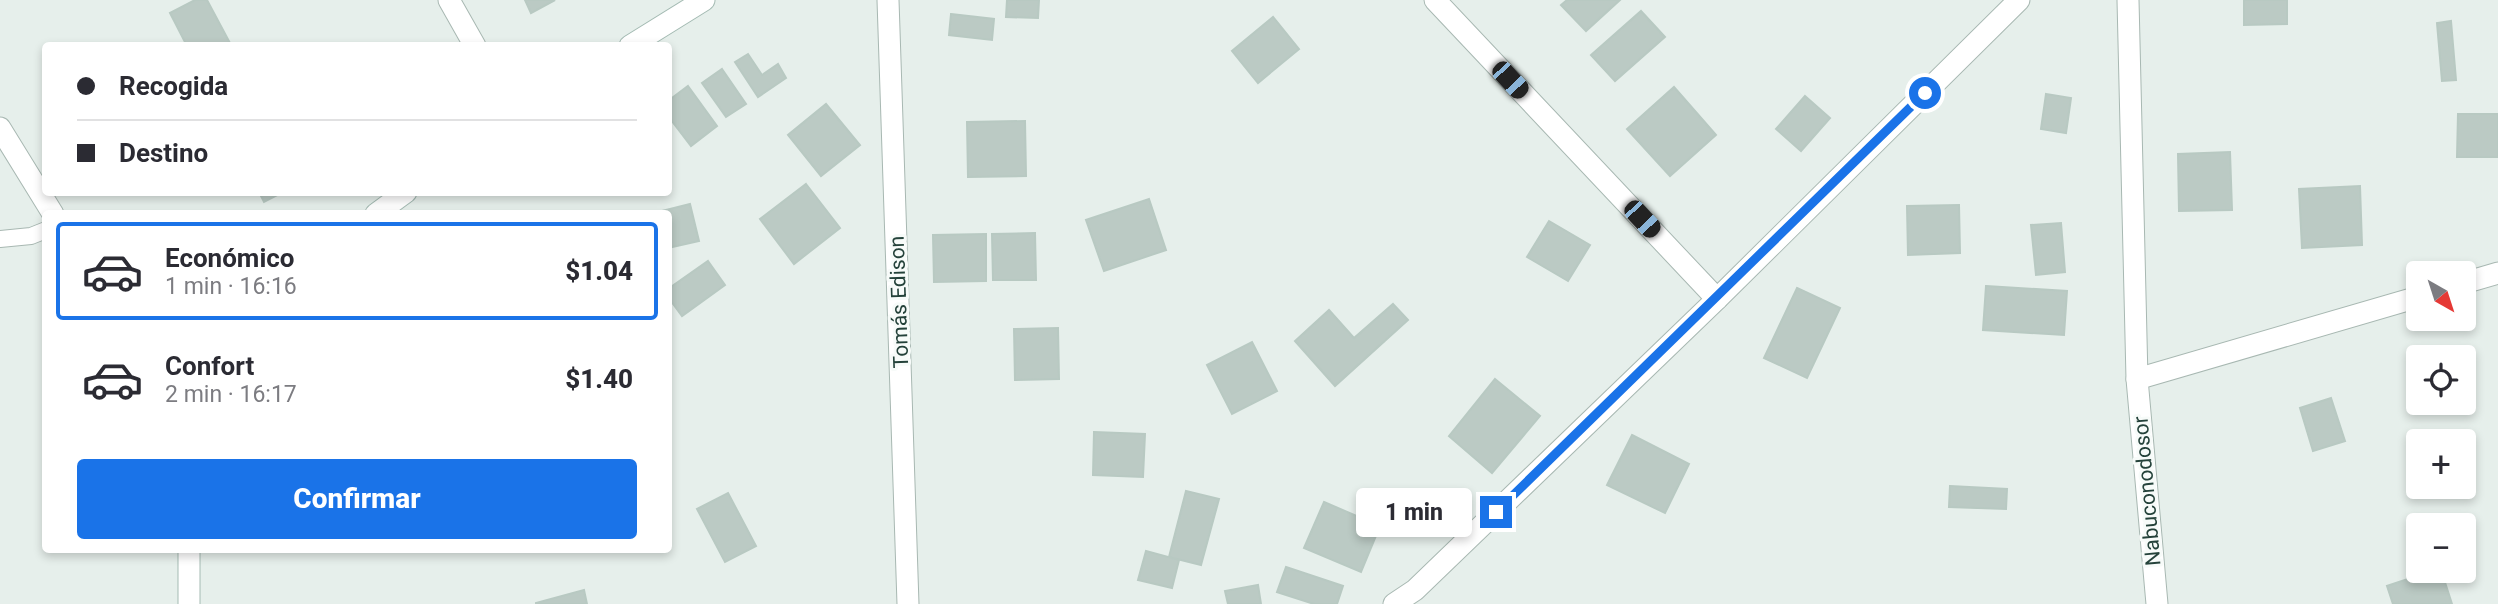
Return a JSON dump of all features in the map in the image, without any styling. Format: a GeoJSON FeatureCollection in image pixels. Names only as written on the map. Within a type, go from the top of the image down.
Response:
{"type":"FeatureCollection","features":[{"type":"Feature","properties":{"kind":"street"},"geometry":{"type":"LineString","coordinates":[[449,0],[473,42]]}},
{"type":"Feature","properties":{"kind":"street"},"geometry":{"type":"LineString","coordinates":[[636,42],[704,0]]}},
{"type":"Feature","properties":{"kind":"street","name":"Tomás Edison"},"geometry":{"type":"LineString","coordinates":[[888,0],[908,604]]}},
{"type":"Feature","properties":{"kind":"street"},"geometry":{"type":"LineString","coordinates":[[1435,0],[1717,299]]}},
{"type":"Feature","properties":{"kind":"street"},"geometry":{"type":"LineString","coordinates":[[1394,604],[1415,590],[1717,299],[2019,0]]}},
{"type":"Feature","properties":{"kind":"street","name":"Nabuconodosor"},"geometry":{"type":"LineString","coordinates":[[2128,0],[2137,379],[2157,604]]}},
{"type":"Feature","properties":{"kind":"street"},"geometry":{"type":"LineString","coordinates":[[0,128],[51,210]]}},
{"type":"Feature","properties":{"kind":"street"},"geometry":{"type":"LineString","coordinates":[[381,210],[401,196]]}},
{"type":"Feature","properties":{"kind":"street"},"geometry":{"type":"LineString","coordinates":[[2476,279],[2498,273]]}},
{"type":"Feature","properties":{"kind":"street"},"geometry":{"type":"LineString","coordinates":[[2137,379],[2406,301]]}},
{"type":"Feature","properties":{"kind":"street"},"geometry":{"type":"LineString","coordinates":[[188,604],[189,553]]}},
{"type":"Feature","properties":{"kind":"lane"},"geometry":{"type":"LineString","coordinates":[[0,239],[31,236],[42,232]]}},
{"type":"Feature","properties":{"kind":"building"},"geometry":{"type":"Polygon","coordinates":[[[195,0],[207,0],[229,42],[185,42],[170,13],[195,0]]]}},
{"type":"Feature","properties":{"kind":"building"},"geometry":{"type":"Polygon","coordinates":[[[525,0],[555,0],[531,13],[525,0]]]}},
{"type":"Feature","properties":{"kind":"building"},"geometry":{"type":"Polygon","coordinates":[[[1007,0],[1039,0],[1038,18],[1006,17],[1007,0]]]}},
{"type":"Feature","properties":{"kind":"building"},"geometry":{"type":"Polygon","coordinates":[[[1567,0],[1620,0],[1586,31],[1561,5],[1567,0]]]}},
{"type":"Feature","properties":{"kind":"building"},"geometry":{"type":"Polygon","coordinates":[[[2244,0],[2287,0],[2287,24],[2244,25],[2244,0]]]}},
{"type":"Feature","properties":{"kind":"building"},"geometry":{"type":"Polygon","coordinates":[[[1641,11],[1665,37],[1615,81],[1591,55],[1641,11]]]}},
{"type":"Feature","properties":{"kind":"building"},"geometry":{"type":"Polygon","coordinates":[[[951,14],[994,19],[992,40],[949,35],[951,14]]]}},
{"type":"Feature","properties":{"kind":"building"},"geometry":{"type":"Polygon","coordinates":[[[1273,17],[1299,49],[1258,83],[1232,51],[1273,17]]]}},
{"type":"Feature","properties":{"kind":"building"},"geometry":{"type":"Polygon","coordinates":[[[2451,21],[2456,80],[2442,81],[2437,23],[2451,21]]]}},
{"type":"Feature","properties":{"kind":"building"},"geometry":{"type":"Polygon","coordinates":[[[748,54],[762,75],[778,64],[786,78],[758,97],[735,62],[748,54]]]}},
{"type":"Feature","properties":{"kind":"building"},"geometry":{"type":"Polygon","coordinates":[[[722,69],[746,104],[726,117],[702,83],[722,69]]]}},
{"type":"Feature","properties":{"kind":"building"},"geometry":{"type":"Polygon","coordinates":[[[688,86],[717,126],[691,146],[672,121],[672,98],[688,86]]]}},
{"type":"Feature","properties":{"kind":"building"},"geometry":{"type":"Polygon","coordinates":[[[1674,87],[1716,135],[1670,176],[1627,129],[1674,87]]]}},
{"type":"Feature","properties":{"kind":"building"},"geometry":{"type":"Polygon","coordinates":[[[2046,94],[2071,98],[2066,133],[2041,129],[2046,94]]]}},
{"type":"Feature","properties":{"kind":"building"},"geometry":{"type":"Polygon","coordinates":[[[1805,96],[1830,118],[1801,151],[1776,129],[1805,96]]]}},
{"type":"Feature","properties":{"kind":"building"},"geometry":{"type":"Polygon","coordinates":[[[826,104],[860,145],[821,176],[788,135],[826,104]]]}},
{"type":"Feature","properties":{"kind":"building"},"geometry":{"type":"Polygon","coordinates":[[[2458,114],[2498,114],[2498,157],[2457,157],[2458,114]]]}},
{"type":"Feature","properties":{"kind":"building"},"geometry":{"type":"Polygon","coordinates":[[[1025,121],[1026,176],[968,177],[967,122],[1025,121]]]}},
{"type":"Feature","properties":{"kind":"building"},"geometry":{"type":"Polygon","coordinates":[[[2230,152],[2232,210],[2179,211],[2178,154],[2230,152]]]}},
{"type":"Feature","properties":{"kind":"building"},"geometry":{"type":"Polygon","coordinates":[[[806,184],[840,228],[794,264],[760,219],[806,184]]]}},
{"type":"Feature","properties":{"kind":"building"},"geometry":{"type":"Polygon","coordinates":[[[2360,186],[2362,245],[2302,248],[2299,189],[2360,186]]]}},
{"type":"Feature","properties":{"kind":"building"},"geometry":{"type":"Polygon","coordinates":[[[261,196],[275,196],[264,202],[261,196]]]}},
{"type":"Feature","properties":{"kind":"building"},"geometry":{"type":"Polygon","coordinates":[[[1149,199],[1166,250],[1104,271],[1086,220],[1149,199]]]}},
{"type":"Feature","properties":{"kind":"building"},"geometry":{"type":"Polygon","coordinates":[[[690,204],[699,241],[672,247],[672,210],[666,210],[690,204]]]}},
{"type":"Feature","properties":{"kind":"building"},"geometry":{"type":"Polygon","coordinates":[[[1959,205],[1960,253],[1908,255],[1907,206],[1959,205]]]}},
{"type":"Feature","properties":{"kind":"building"},"geometry":{"type":"Polygon","coordinates":[[[1549,221],[1590,245],[1568,281],[1527,257],[1549,221]]]}},
{"type":"Feature","properties":{"kind":"building"},"geometry":{"type":"Polygon","coordinates":[[[2061,223],[2065,272],[2036,275],[2031,225],[2061,223]]]}},
{"type":"Feature","properties":{"kind":"building"},"geometry":{"type":"Polygon","coordinates":[[[1035,233],[1036,280],[993,280],[992,234],[1035,233]]]}},
{"type":"Feature","properties":{"kind":"building"},"geometry":{"type":"Polygon","coordinates":[[[986,234],[986,281],[934,282],[933,235],[986,234]]]}},
{"type":"Feature","properties":{"kind":"building"},"geometry":{"type":"Polygon","coordinates":[[[708,261],[725,285],[682,316],[672,302],[672,286],[708,261]]]}},
{"type":"Feature","properties":{"kind":"building"},"geometry":{"type":"Polygon","coordinates":[[[1986,286],[2067,291],[2064,335],[1983,330],[1986,286]]]}},
{"type":"Feature","properties":{"kind":"building"},"geometry":{"type":"Polygon","coordinates":[[[1797,288],[1840,308],[1807,378],[1764,358],[1797,288]]]}},
{"type":"Feature","properties":{"kind":"building"},"geometry":{"type":"Polygon","coordinates":[[[1393,304],[1408,320],[1335,386],[1295,341],[1329,310],[1354,338],[1393,304]]]}},
{"type":"Feature","properties":{"kind":"building"},"geometry":{"type":"Polygon","coordinates":[[[1058,328],[1059,379],[1015,380],[1014,329],[1058,328]]]}},
{"type":"Feature","properties":{"kind":"building"},"geometry":{"type":"Polygon","coordinates":[[[1252,342],[1277,391],[1232,414],[1207,365],[1252,342]]]}},
{"type":"Feature","properties":{"kind":"building"},"geometry":{"type":"Polygon","coordinates":[[[1495,379],[1540,416],[1492,473],[1449,436],[1495,379]]]}},
{"type":"Feature","properties":{"kind":"building"},"geometry":{"type":"Polygon","coordinates":[[[2331,398],[2345,441],[2313,451],[2300,408],[2331,398]]]}},
{"type":"Feature","properties":{"kind":"building"},"geometry":{"type":"Polygon","coordinates":[[[1094,432],[1145,434],[1143,477],[1093,475],[1094,432]]]}},
{"type":"Feature","properties":{"kind":"building"},"geometry":{"type":"Polygon","coordinates":[[[1632,435],[1689,464],[1665,513],[1607,485],[1632,435]]]}},
{"type":"Feature","properties":{"kind":"building"},"geometry":{"type":"Polygon","coordinates":[[[1950,486],[2007,489],[2006,509],[1949,507],[1950,486]]]}},
{"type":"Feature","properties":{"kind":"building"},"geometry":{"type":"Polygon","coordinates":[[[1186,491],[1219,499],[1201,565],[1169,557],[1186,491]]]}},
{"type":"Feature","properties":{"kind":"building"},"geometry":{"type":"Polygon","coordinates":[[[728,493],[756,546],[725,562],[697,509],[728,493]]]}},
{"type":"Feature","properties":{"kind":"building"},"geometry":{"type":"Polygon","coordinates":[[[1324,502],[1380,526],[1361,572],[1304,548],[1324,502]]]}},
{"type":"Feature","properties":{"kind":"building"},"geometry":{"type":"Polygon","coordinates":[[[1146,551],[1179,560],[1172,588],[1138,580],[1146,551]]]}},
{"type":"Feature","properties":{"kind":"building"},"geometry":{"type":"Polygon","coordinates":[[[1286,567],[1343,586],[1337,604],[1314,604],[1277,592],[1286,567]]]}},
{"type":"Feature","properties":{"kind":"building"},"geometry":{"type":"Polygon","coordinates":[[[2406,580],[2406,583],[2445,583],[2452,604],[2393,604],[2387,586],[2406,580]]]}},
{"type":"Feature","properties":{"kind":"building"},"geometry":{"type":"Polygon","coordinates":[[[1258,585],[1261,604],[1228,604],[1225,591],[1258,585]]]}},
{"type":"Feature","properties":{"kind":"building"},"geometry":{"type":"Polygon","coordinates":[[[584,590],[587,604],[536,604],[536,603],[584,590]]]}},
{"type":"Feature","properties":{"kind":"route"},"geometry":{"type":"LineString","coordinates":[[1496,512],[1925,93]]}}]}
